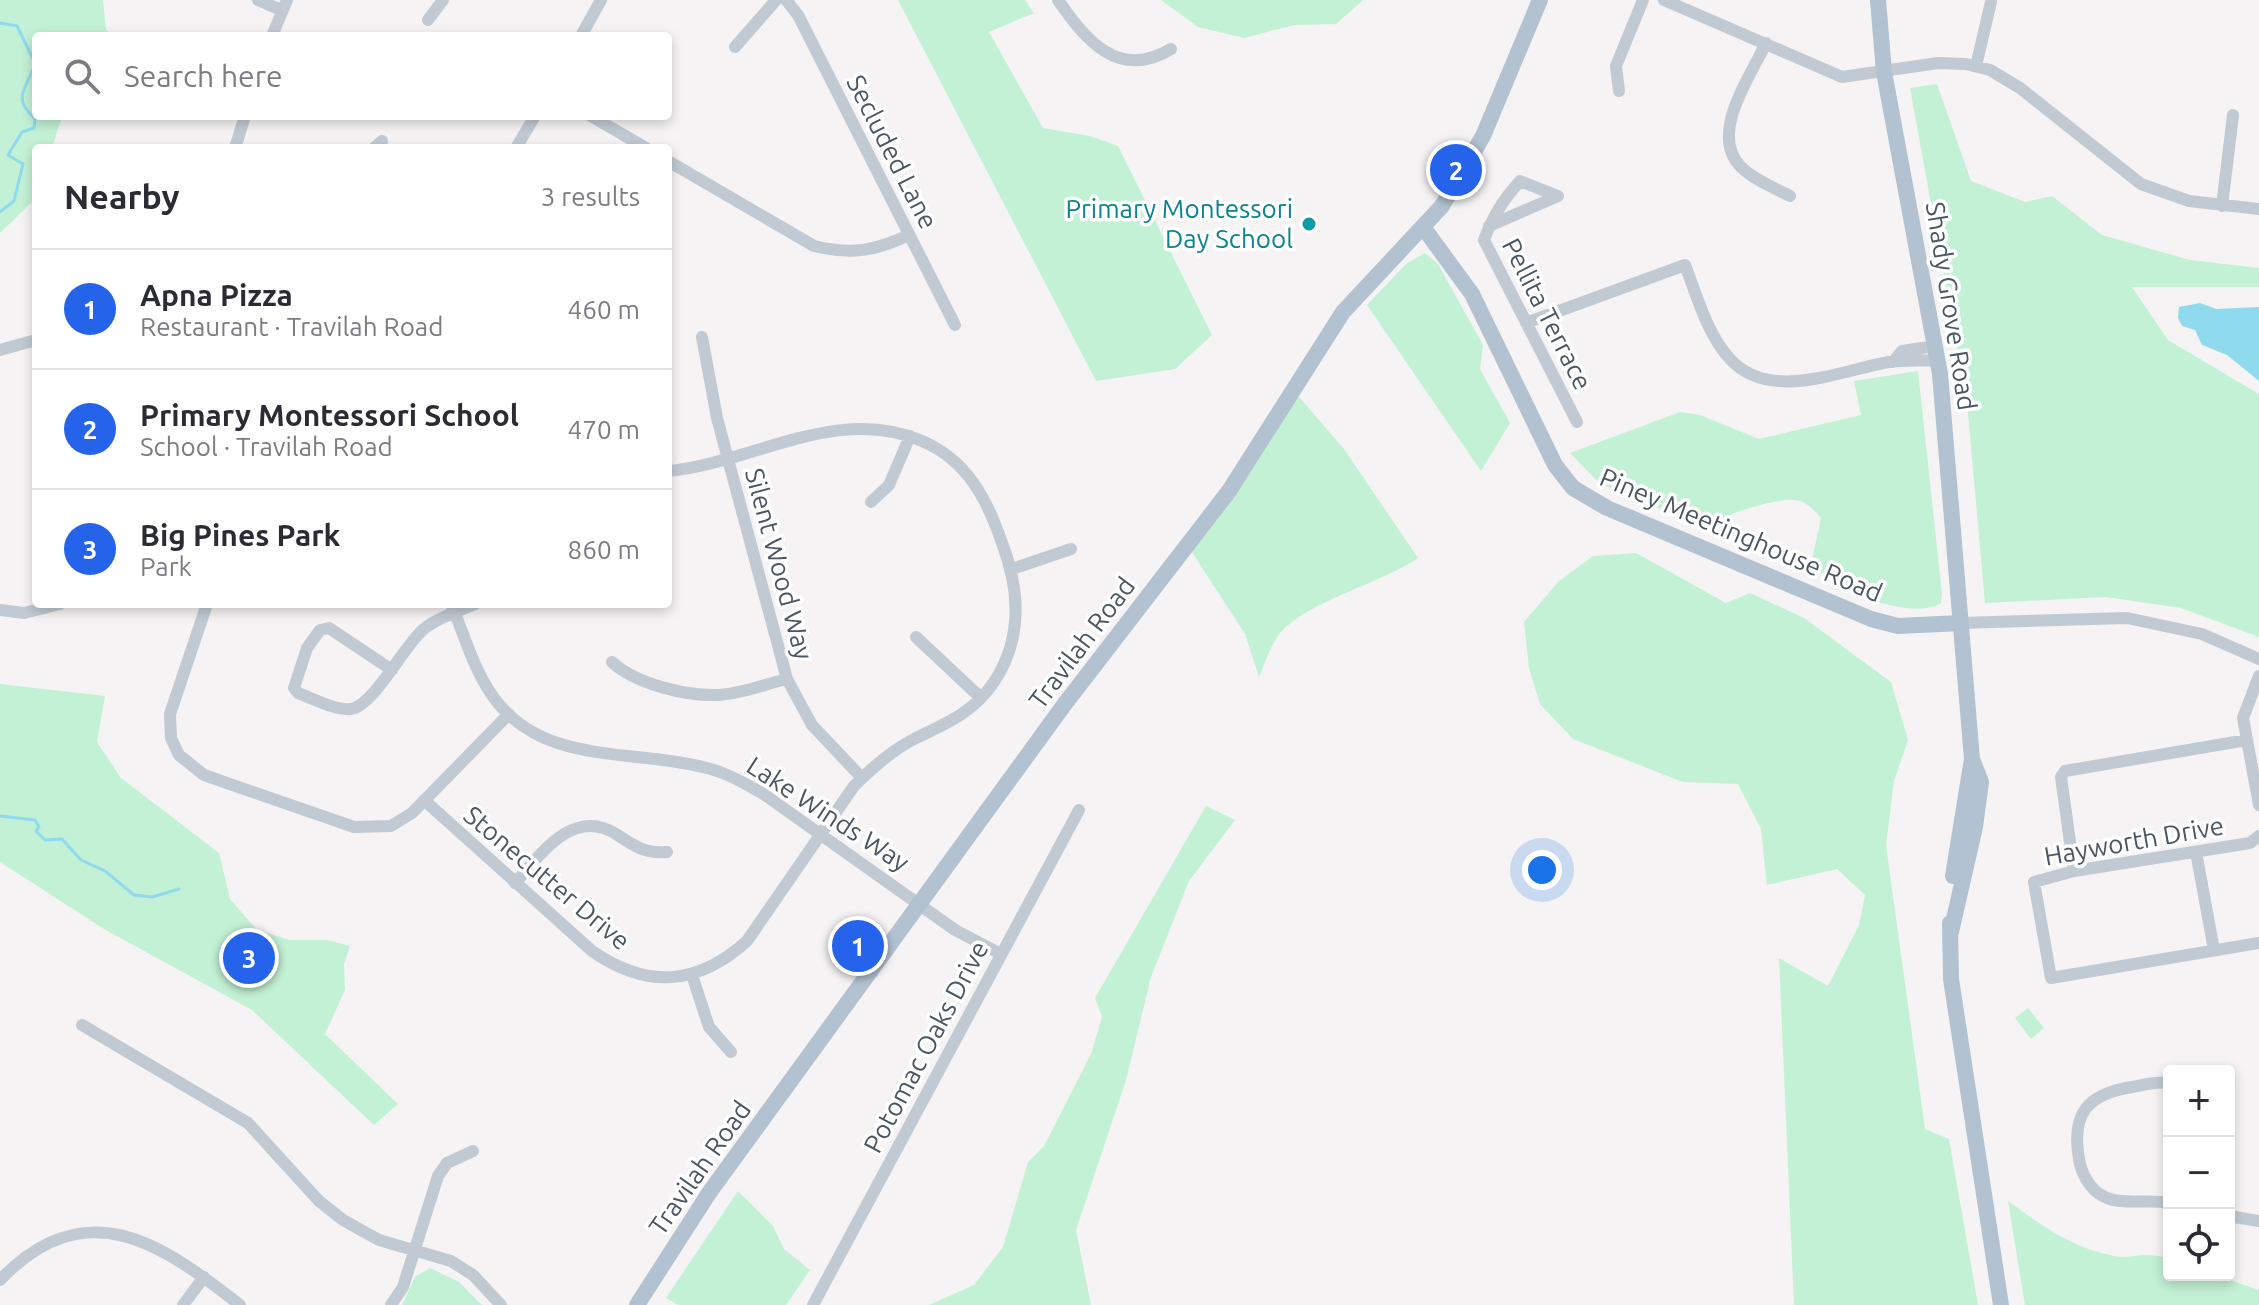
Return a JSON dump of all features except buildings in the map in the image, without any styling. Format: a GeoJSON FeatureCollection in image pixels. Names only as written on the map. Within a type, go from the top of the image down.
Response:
{"type":"FeatureCollection","features":[{"type":"Feature","properties":{"kind":"main road","name":"Travilah Road"},"geometry":{"type":"LineString","coordinates":[[637,1305],[694,1214],[1064,705],[1229,491],[1343,312],[1442,206],[1472,159],[1540,0]]}},
{"type":"Feature","properties":{"kind":"main road","name":"Shady Grove Road"},"geometry":{"type":"LineString","coordinates":[[1878,0],[1884,72],[1937,353],[1949,453],[1961,623]]}},
{"type":"Feature","properties":{"kind":"main road","name":"Piney Meetinghouse Road"},"geometry":{"type":"LineString","coordinates":[[1423,227],[1472,294],[1546,451],[1573,488],[1607,508],[1871,619],[1898,626],[1961,623]]}},
{"type":"Feature","properties":{"kind":"main road"},"geometry":{"type":"LineString","coordinates":[[1961,623],[1972,759],[1981,782],[1951,932],[1951,979],[2001,1305]]}},
{"type":"Feature","properties":{"kind":"street"},"geometry":{"type":"LineString","coordinates":[[258,0],[284,5],[274,32]]}},
{"type":"Feature","properties":{"kind":"street"},"geometry":{"type":"LineString","coordinates":[[428,20],[443,0]]}},
{"type":"Feature","properties":{"kind":"street"},"geometry":{"type":"LineString","coordinates":[[735,47],[776,0]]}},
{"type":"Feature","properties":{"kind":"street","name":"Secluded Lane"},"geometry":{"type":"LineString","coordinates":[[786,0],[798,15],[955,325]]}},
{"type":"Feature","properties":{"kind":"street"},"geometry":{"type":"LineString","coordinates":[[1058,0],[1085,38],[1107,53],[1120,58],[1148,59],[1171,49]]}},
{"type":"Feature","properties":{"kind":"street"},"geometry":{"type":"LineString","coordinates":[[1619,91],[1616,66],[1643,0]]}},
{"type":"Feature","properties":{"kind":"street"},"geometry":{"type":"LineString","coordinates":[[1664,0],[1842,77],[1938,63],[1976,66],[2020,88],[2141,184],[2173,198],[2259,209]]}},
{"type":"Feature","properties":{"kind":"street"},"geometry":{"type":"LineString","coordinates":[[583,32],[595,2]]}},
{"type":"Feature","properties":{"kind":"street"},"geometry":{"type":"LineString","coordinates":[[1976,66],[1991,2]]}},
{"type":"Feature","properties":{"kind":"street"},"geometry":{"type":"LineString","coordinates":[[1766,43],[1732,117],[1730,144],[1741,167],[1790,196]]}},
{"type":"Feature","properties":{"kind":"street"},"geometry":{"type":"LineString","coordinates":[[2222,206],[2233,115]]}},
{"type":"Feature","properties":{"kind":"street"},"geometry":{"type":"LineString","coordinates":[[236,144],[244,120]]}},
{"type":"Feature","properties":{"kind":"street"},"geometry":{"type":"LineString","coordinates":[[518,144],[533,120]]}},
{"type":"Feature","properties":{"kind":"street"},"geometry":{"type":"LineString","coordinates":[[598,120],[639,144]]}},
{"type":"Feature","properties":{"kind":"street"},"geometry":{"type":"LineString","coordinates":[[672,163],[814,246],[839,253],[865,252],[909,235]]}},
{"type":"Feature","properties":{"kind":"street","name":"Pellita Terrace"},"geometry":{"type":"LineString","coordinates":[[1489,226],[1558,196],[1520,181],[1497,207],[1489,226],[1484,240],[1577,422]]}},
{"type":"Feature","properties":{"kind":"street"},"geometry":{"type":"LineString","coordinates":[[1526,323],[1685,265],[1704,316],[1726,354],[1749,372],[1784,383],[1893,362],[1902,351],[1937,353]]}},
{"type":"Feature","properties":{"kind":"street","name":"Silent Wood Way"},"geometry":{"type":"LineString","coordinates":[[702,337],[717,418],[787,679],[812,725],[862,778]]}},
{"type":"Feature","properties":{"kind":"street"},"geometry":{"type":"LineString","coordinates":[[0,350],[32,341]]}},
{"type":"Feature","properties":{"kind":"street","name":"Stonecutter Drive"},"geometry":{"type":"LineString","coordinates":[[424,800],[515,883],[615,966],[655,978],[692,975],[729,957],[747,941],[862,778],[893,751],[958,719],[981,698],[1004,663],[1015,634],[1016,594],[1012,569],[992,514],[973,480],[949,457],[910,436],[881,427],[849,427],[695,469],[672,471]]}},
{"type":"Feature","properties":{"kind":"street"},"geometry":{"type":"LineString","coordinates":[[871,502],[889,485],[910,436]]}},
{"type":"Feature","properties":{"kind":"street"},"geometry":{"type":"LineString","coordinates":[[1012,569],[1071,549]]}},
{"type":"Feature","properties":{"kind":"street"},"geometry":{"type":"LineString","coordinates":[[0,610],[24,613],[44,608]]}},
{"type":"Feature","properties":{"kind":"street"},"geometry":{"type":"LineString","coordinates":[[206,608],[170,714],[171,738],[186,764],[204,775],[354,827],[391,826],[424,800],[509,714]]}},
{"type":"Feature","properties":{"kind":"street"},"geometry":{"type":"LineString","coordinates":[[392,670],[329,628],[320,630],[307,648],[294,688],[298,693],[348,710],[357,707],[392,670],[410,642],[426,626],[453,608]]}},
{"type":"Feature","properties":{"kind":"street","name":"Lake Winds Way"},"geometry":{"type":"LineString","coordinates":[[453,608],[483,682],[509,714],[534,734],[567,747],[677,762],[730,776],[762,793],[822,834],[921,902],[955,930],[1001,954]]}},
{"type":"Feature","properties":{"kind":"street"},"geometry":{"type":"LineString","coordinates":[[1961,623],[2127,618],[2202,634],[2259,659]]}},
{"type":"Feature","properties":{"kind":"street"},"geometry":{"type":"LineString","coordinates":[[916,637],[981,698]]}},
{"type":"Feature","properties":{"kind":"street"},"geometry":{"type":"LineString","coordinates":[[612,662],[635,680],[704,693],[733,692],[787,679]]}},
{"type":"Feature","properties":{"kind":"street","name":"Hayworth Drive"},"geometry":{"type":"LineString","coordinates":[[2259,676],[2244,708],[2259,805]]}},
{"type":"Feature","properties":{"kind":"street"},"geometry":{"type":"LineString","coordinates":[[2074,871],[2061,777],[2065,771],[2247,740]]}},
{"type":"Feature","properties":{"kind":"street","name":"Potomac Oaks Drive"},"geometry":{"type":"LineString","coordinates":[[813,1305],[1079,810]]}},
{"type":"Feature","properties":{"kind":"street"},"geometry":{"type":"LineString","coordinates":[[515,883],[553,840],[563,832],[584,827],[610,830],[642,851],[667,852]]}},
{"type":"Feature","properties":{"kind":"street","name":"Hayworth Drive"},"geometry":{"type":"LineString","coordinates":[[2259,836],[2250,843],[2074,871],[2034,882],[2051,978],[2259,943]]}},
{"type":"Feature","properties":{"kind":"street"},"geometry":{"type":"LineString","coordinates":[[2196,852],[2214,950]]}},
{"type":"Feature","properties":{"kind":"street"},"geometry":{"type":"LineString","coordinates":[[692,975],[715,1039],[731,1052]]}},
{"type":"Feature","properties":{"kind":"street"},"geometry":{"type":"LineString","coordinates":[[82,1025],[248,1123],[319,1201],[343,1220],[379,1240],[451,1261],[473,1275],[501,1305]]}},
{"type":"Feature","properties":{"kind":"street"},"geometry":{"type":"LineString","coordinates":[[2163,1084],[2107,1091],[2091,1101],[2078,1120],[2075,1138],[2080,1167],[2101,1195],[2122,1201],[2163,1203]]}},
{"type":"Feature","properties":{"kind":"street"},"geometry":{"type":"LineString","coordinates":[[391,1305],[403,1287],[438,1176],[447,1163],[473,1151]]}},
{"type":"Feature","properties":{"kind":"street"},"geometry":{"type":"LineString","coordinates":[[2235,1217],[2259,1221]]}},
{"type":"Feature","properties":{"kind":"street"},"geometry":{"type":"LineString","coordinates":[[0,1280],[33,1252],[52,1243],[99,1233],[117,1234],[153,1244],[240,1305]]}},
{"type":"Feature","properties":{"kind":"street"},"geometry":{"type":"LineString","coordinates":[[183,1305],[204,1277]]}},
{"type":"Feature","properties":{"kind":"green space"},"geometry":{"type":"Polygon","coordinates":[[[0,0],[103,0],[106,30],[109,32],[32,32],[32,120],[61,120],[53,144],[32,144],[32,202],[0,233],[0,0]]]}},
{"type":"Feature","properties":{"kind":"green space"},"geometry":{"type":"Polygon","coordinates":[[[898,0],[1025,0],[1034,13],[989,32],[1043,128],[1090,136],[1118,146],[1212,335],[1175,369],[1096,381],[898,0]]]}},
{"type":"Feature","properties":{"kind":"green space"},"geometry":{"type":"Polygon","coordinates":[[[1161,0],[1363,0],[1336,24],[1295,25],[1244,38],[1198,27],[1161,0]]]}},
{"type":"Feature","properties":{"kind":"green space"},"geometry":{"type":"Polygon","coordinates":[[[1937,84],[1971,181],[2025,202],[2052,196],[2102,235],[2190,260],[2259,268],[2259,287],[2132,287],[2168,340],[2259,394],[2259,637],[2181,608],[2106,597],[1985,603],[1967,402],[1910,88],[1937,84]]]}},
{"type":"Feature","properties":{"kind":"green space"},"geometry":{"type":"Polygon","coordinates":[[[1425,253],[1438,264],[1483,345],[1480,369],[1510,423],[1481,471],[1367,305],[1406,264],[1425,253]]]}},
{"type":"Feature","properties":{"kind":"green space"},"geometry":{"type":"Polygon","coordinates":[[[1918,371],[1942,594],[1941,603],[1928,608],[1870,600],[1833,582],[1812,560],[1821,518],[1802,502],[1787,500],[1762,504],[1722,518],[1705,528],[1599,483],[1570,453],[1680,412],[1700,415],[1759,439],[1861,415],[1854,381],[1918,371]]]}},
{"type":"Feature","properties":{"kind":"green space"},"geometry":{"type":"Polygon","coordinates":[[[1293,390],[1344,449],[1418,558],[1327,601],[1294,621],[1274,642],[1259,677],[1245,634],[1186,543],[1293,390]]]}},
{"type":"Feature","properties":{"kind":"green space"},"geometry":{"type":"Polygon","coordinates":[[[1636,553],[1726,603],[1750,593],[1804,618],[1891,682],[1908,740],[1894,781],[1886,845],[1925,1129],[1949,1139],[1978,1305],[1794,1305],[1779,958],[1828,986],[1859,925],[1865,895],[1837,869],[1767,885],[1761,829],[1738,784],[1683,782],[1573,739],[1540,704],[1529,668],[1524,622],[1558,582],[1593,556],[1636,553]]]}},
{"type":"Feature","properties":{"kind":"green space"},"geometry":{"type":"Polygon","coordinates":[[[0,684],[105,696],[97,742],[121,778],[219,853],[230,899],[257,930],[290,940],[327,940],[350,946],[344,964],[345,990],[325,1034],[398,1104],[374,1125],[252,1010],[104,929],[0,862],[0,684]]]}},
{"type":"Feature","properties":{"kind":"green space"},"geometry":{"type":"Polygon","coordinates":[[[1206,806],[1235,820],[1189,881],[1151,977],[1126,1080],[1076,1230],[1091,1305],[929,1305],[974,1285],[1003,1247],[1028,1162],[1044,1146],[1091,1054],[1102,1017],[1095,998],[1206,806]]]}},
{"type":"Feature","properties":{"kind":"green space"},"geometry":{"type":"Polygon","coordinates":[[[2028,1008],[2044,1028],[2031,1039],[2015,1018],[2028,1008]]]}},
{"type":"Feature","properties":{"kind":"green space"},"geometry":{"type":"Polygon","coordinates":[[[738,1191],[773,1226],[784,1249],[810,1270],[786,1305],[678,1305],[666,1298],[738,1191]]]}},
{"type":"Feature","properties":{"kind":"green space"},"geometry":{"type":"Polygon","coordinates":[[[2008,1201],[2045,1227],[2084,1248],[2121,1257],[2163,1257],[2163,1281],[2233,1281],[2259,1290],[2259,1305],[2025,1305],[2008,1201]]]}},
{"type":"Feature","properties":{"kind":"green space"},"geometry":{"type":"Polygon","coordinates":[[[430,1268],[459,1282],[482,1305],[402,1305],[415,1277],[430,1268]]]}},
{"type":"Feature","properties":{"kind":"water"},"geometry":{"type":"Polygon","coordinates":[[[2200,303],[2216,309],[2259,307],[2259,381],[2227,355],[2202,345],[2195,330],[2182,326],[2178,318],[2179,307],[2200,303]]]}},
{"type":"Feature","properties":{"kind":"waterway"},"geometry":{"type":"LineString","coordinates":[[0,23],[17,26],[32,57]]}},
{"type":"Feature","properties":{"kind":"waterway"},"geometry":{"type":"LineString","coordinates":[[32,70],[22,98],[32,116]]}},
{"type":"Feature","properties":{"kind":"waterway"},"geometry":{"type":"LineString","coordinates":[[0,212],[14,201],[23,164],[8,155],[22,132],[34,128],[35,120]]}},
{"type":"Feature","properties":{"kind":"waterway"},"geometry":{"type":"LineString","coordinates":[[0,816],[35,820],[39,827],[36,831],[45,840],[62,839],[81,860],[105,871],[134,895],[152,897],[179,889]]}},
{"type":"Feature","properties":{"kind":"place","name":"Primary Montessori School"},"geometry":{"type":"Point","coordinates":[1456,170]}},
{"type":"Feature","properties":{"kind":"place","name":"Primary Montessori Day School"},"geometry":{"type":"Point","coordinates":[1309,224]}},
{"type":"Feature","properties":{"kind":"place","name":"Apna Pizza"},"geometry":{"type":"Point","coordinates":[858,946]}},
{"type":"Feature","properties":{"kind":"place","name":"Big Pines Park"},"geometry":{"type":"Point","coordinates":[249,958]}}]}
